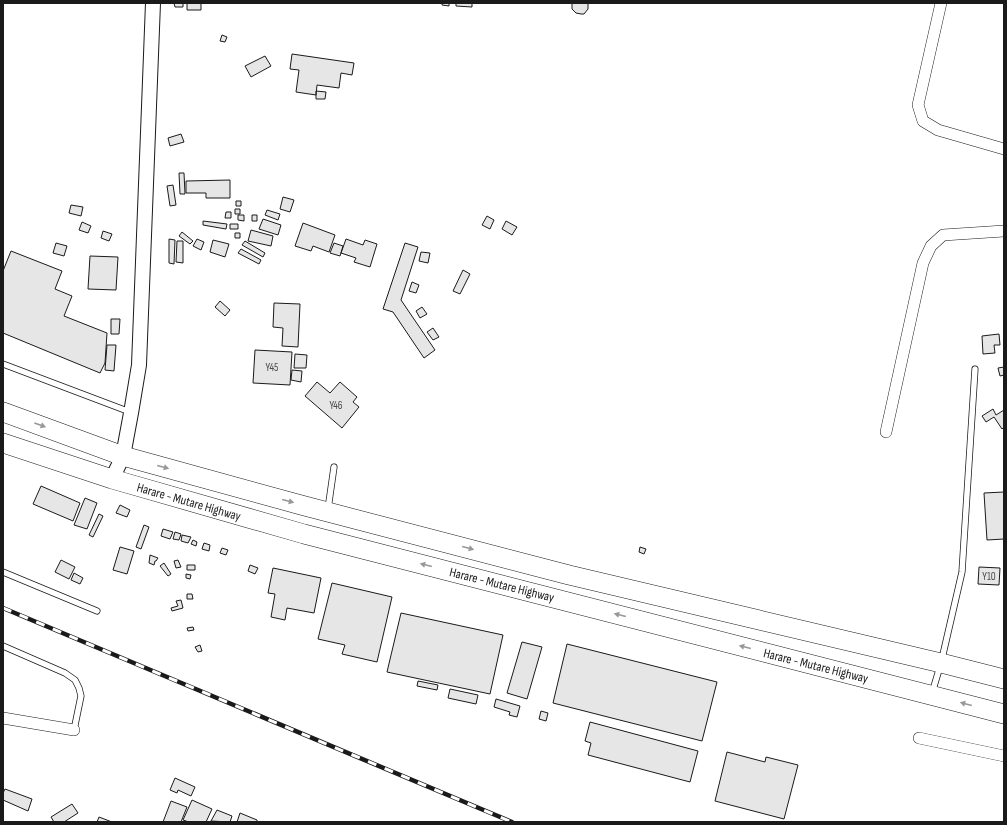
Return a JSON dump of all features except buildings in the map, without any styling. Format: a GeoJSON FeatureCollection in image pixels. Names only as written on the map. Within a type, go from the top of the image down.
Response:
{"type":"FeatureCollection","features":[{"type":"Feature","properties":{"kind":"highway","name":"Harare - Mutare Highway"},"geometry":{"type":"LineString","coordinates":[[3,412],[122,456],[327,512],[568,575],[1004,679]]}},
{"type":"Feature","properties":{"kind":"highway","name":"Harare - Mutare Highway"},"geometry":{"type":"LineString","coordinates":[[3,443],[112,479],[304,534],[1004,714]]}},
{"type":"Feature","properties":{"kind":"street"},"geometry":{"type":"LineString","coordinates":[[112,479],[122,456],[139,365],[153,3]]}},
{"type":"Feature","properties":{"kind":"street"},"geometry":{"type":"LineString","coordinates":[[941,3],[918,105],[923,121],[938,130],[1004,149]]}},
{"type":"Feature","properties":{"kind":"street"},"geometry":{"type":"LineString","coordinates":[[886,432],[923,263],[931,246],[943,235],[1004,231]]}},
{"type":"Feature","properties":{"kind":"street"},"geometry":{"type":"LineString","coordinates":[[3,718],[74,730]]}},
{"type":"Feature","properties":{"kind":"street"},"geometry":{"type":"LineString","coordinates":[[919,738],[1004,756]]}},
{"type":"Feature","properties":{"kind":"lane"},"geometry":{"type":"LineString","coordinates":[[3,364],[131,413]]}},
{"type":"Feature","properties":{"kind":"lane"},"geometry":{"type":"LineString","coordinates":[[931,695],[941,663],[962,572],[975,369]]}},
{"type":"Feature","properties":{"kind":"lane"},"geometry":{"type":"LineString","coordinates":[[327,512],[334,467]]}},
{"type":"Feature","properties":{"kind":"lane"},"geometry":{"type":"LineString","coordinates":[[3,572],[97,611]]}},
{"type":"Feature","properties":{"kind":"lane"},"geometry":{"type":"LineString","coordinates":[[3,646],[65,673],[75,680],[81,696],[74,730]]}},
{"type":"Feature","properties":{"kind":"railway"},"geometry":{"type":"LineString","coordinates":[[3,608],[512,822]]}}]}
